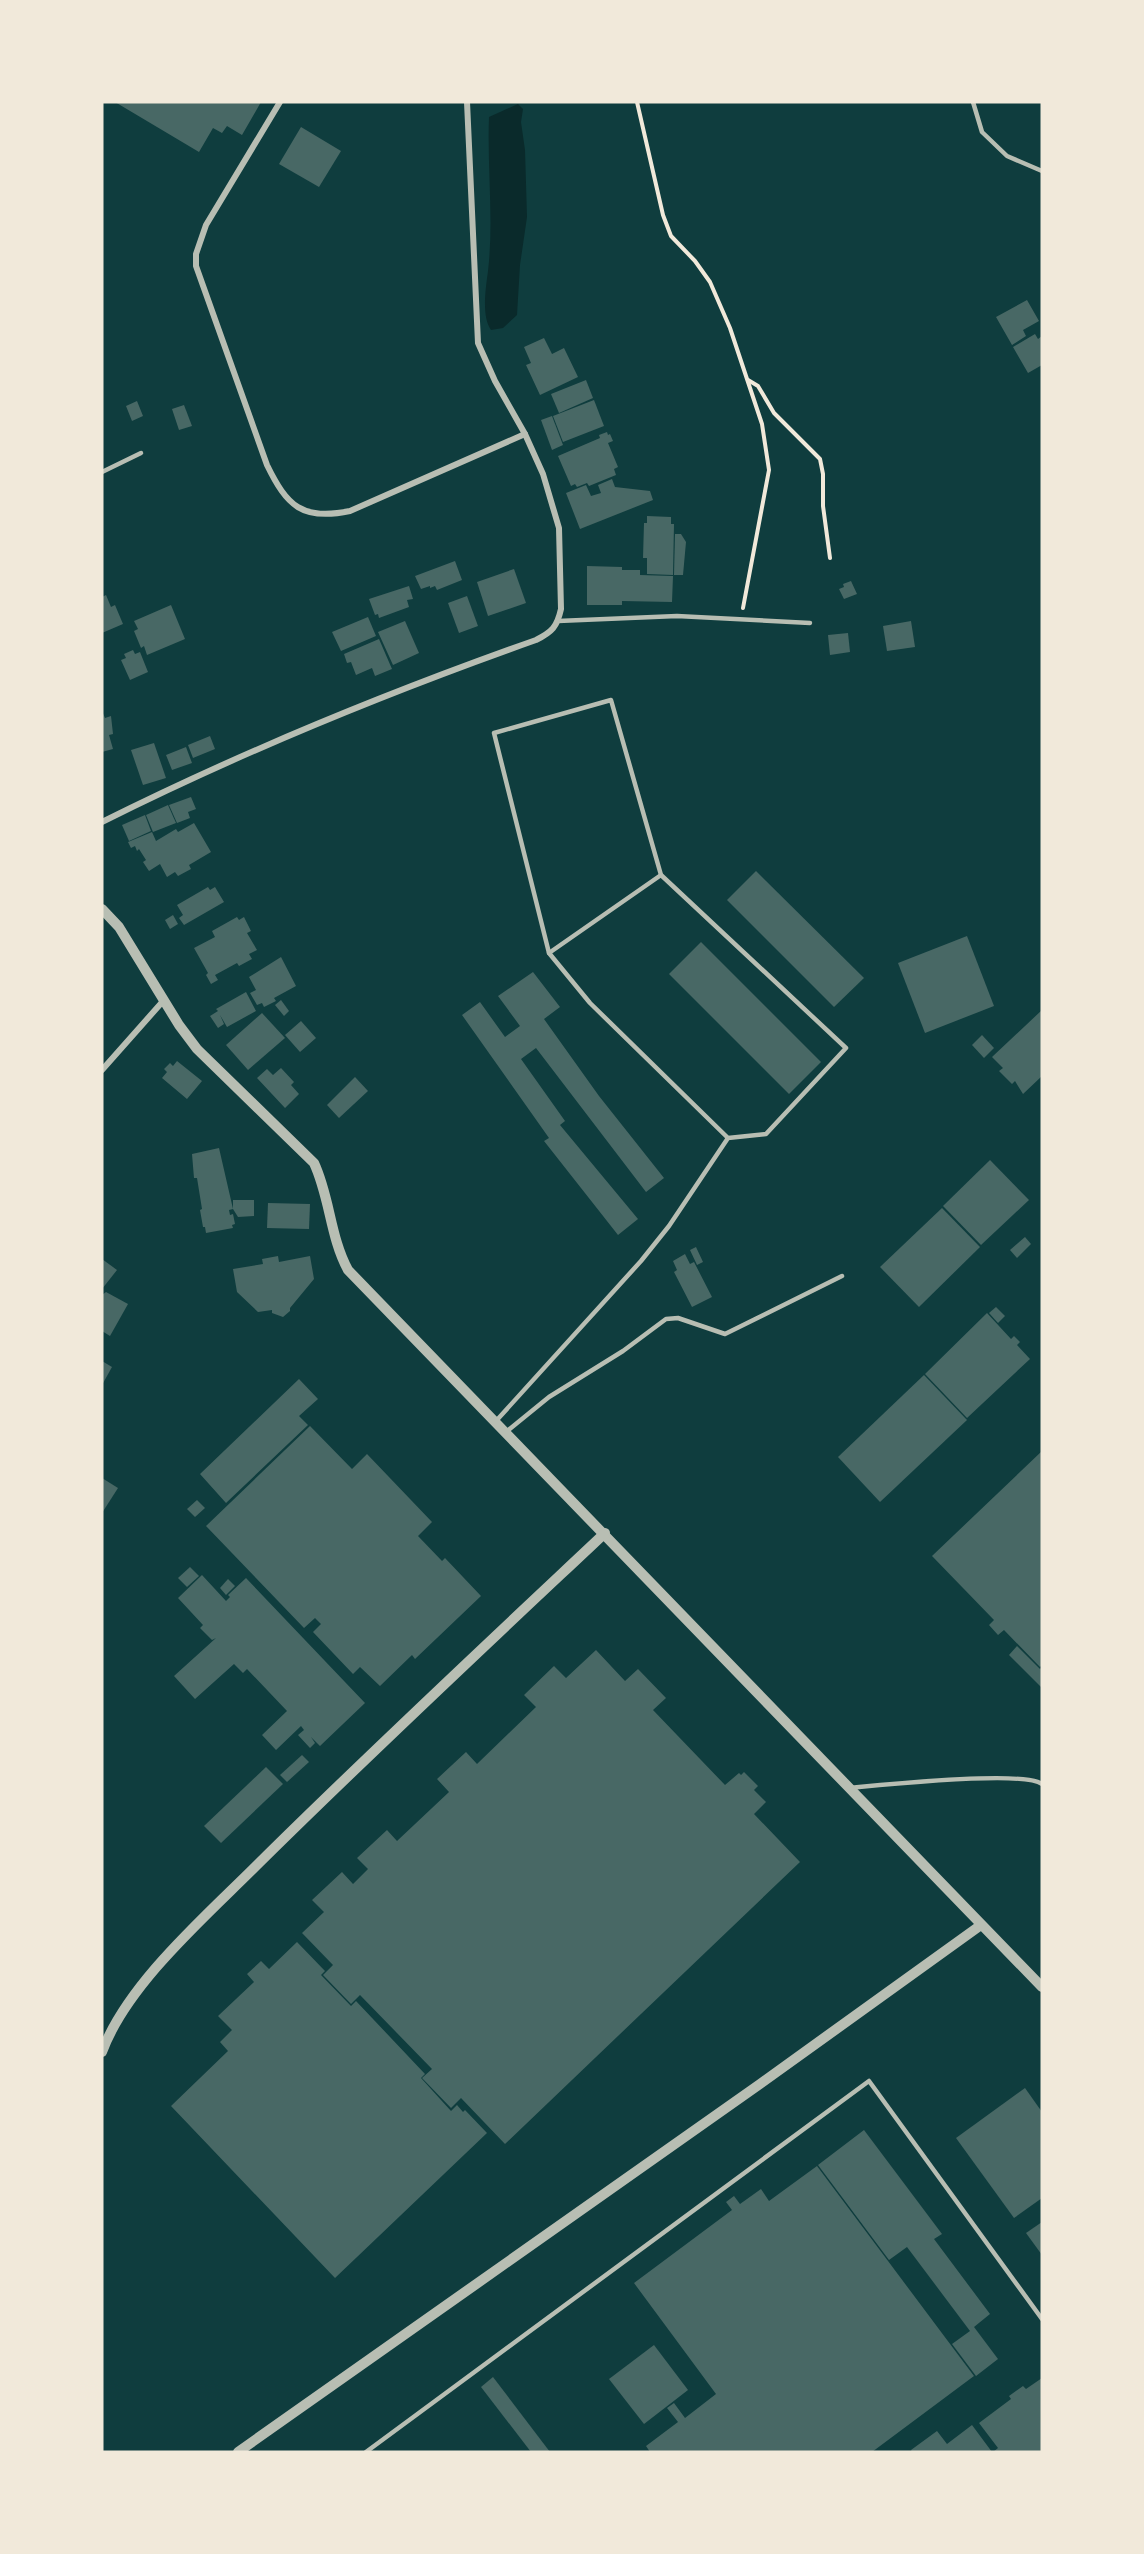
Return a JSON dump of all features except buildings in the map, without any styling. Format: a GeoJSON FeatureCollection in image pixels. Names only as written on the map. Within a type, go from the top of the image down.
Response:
{"type":"FeatureCollection","features":[{"type":"Feature","properties":{"kind":"street"},"geometry":{"type":"LineString","coordinates":[[279,102],[206,225],[196,254],[196,266],[267,465],[278,488],[291,504],[305,512],[331,515],[350,511],[525,434]]}},
{"type":"Feature","properties":{"kind":"street"},"geometry":{"type":"LineString","coordinates":[[102,822],[184,783],[422,680],[536,640],[552,632],[558,621],[561,609],[559,528],[543,474],[478,343],[467,102]]}},
{"type":"Feature","properties":{"kind":"street"},"geometry":{"type":"LineString","coordinates":[[102,909],[119,927],[197,1049],[314,1163],[323,1183],[336,1242],[348,1270],[1042,1987]]}},
{"type":"Feature","properties":{"kind":"street"},"geometry":{"type":"LineString","coordinates":[[102,1070],[164,1000]]}},
{"type":"Feature","properties":{"kind":"street"},"geometry":{"type":"LineString","coordinates":[[102,2052],[124,2009],[187,1935],[377,1746],[605,1533]]}},
{"type":"Feature","properties":{"kind":"street"},"geometry":{"type":"LineString","coordinates":[[238,2452],[760,2084],[981,1925]]}},
{"type":"Feature","properties":{"kind":"lane"},"geometry":{"type":"LineString","coordinates":[[973,102],[982,132],[1008,156],[1042,171]]}},
{"type":"Feature","properties":{"kind":"lane"},"geometry":{"type":"LineString","coordinates":[[102,472],[141,453]]}},
{"type":"Feature","properties":{"kind":"lane"},"geometry":{"type":"LineString","coordinates":[[558,621],[677,616],[810,623]]}},
{"type":"Feature","properties":{"kind":"lane"},"geometry":{"type":"LineString","coordinates":[[611,700],[661,875],[846,1048],[766,1134],[728,1138],[590,1003],[549,953],[494,733],[611,700]]}},
{"type":"Feature","properties":{"kind":"lane"},"geometry":{"type":"LineString","coordinates":[[549,953],[661,875]]}},
{"type":"Feature","properties":{"kind":"lane"},"geometry":{"type":"LineString","coordinates":[[496,1421],[641,1261],[669,1226],[728,1138]]}},
{"type":"Feature","properties":{"kind":"lane"},"geometry":{"type":"LineString","coordinates":[[506,1432],[549,1397],[623,1351],[666,1319],[678,1318],[724,1334],[842,1276]]}},
{"type":"Feature","properties":{"kind":"lane"},"geometry":{"type":"LineString","coordinates":[[850,1788],[903,1782],[998,1779],[1036,1780],[1042,1784]]}},
{"type":"Feature","properties":{"kind":"lane"},"geometry":{"type":"LineString","coordinates":[[366,2452],[869,2081],[1042,2319]]}},
{"type":"Feature","properties":{"kind":"path"},"geometry":{"type":"LineString","coordinates":[[637,102],[663,215],[671,236],[695,261],[710,282],[730,328],[762,424],[769,470],[741,618]]}},
{"type":"Feature","properties":{"kind":"path"},"geometry":{"type":"LineString","coordinates":[[747,380],[758,386],[774,413],[820,459],[830,558]]}},
{"type":"Feature","properties":{"kind":"water"},"geometry":{"type":"Polygon","coordinates":[[[518,104],[523,109],[521,122],[525,150],[527,217],[520,265],[517,315],[503,328],[491,330],[486,317],[485,301],[490,252],[489,117],[518,104]]]}}]}
